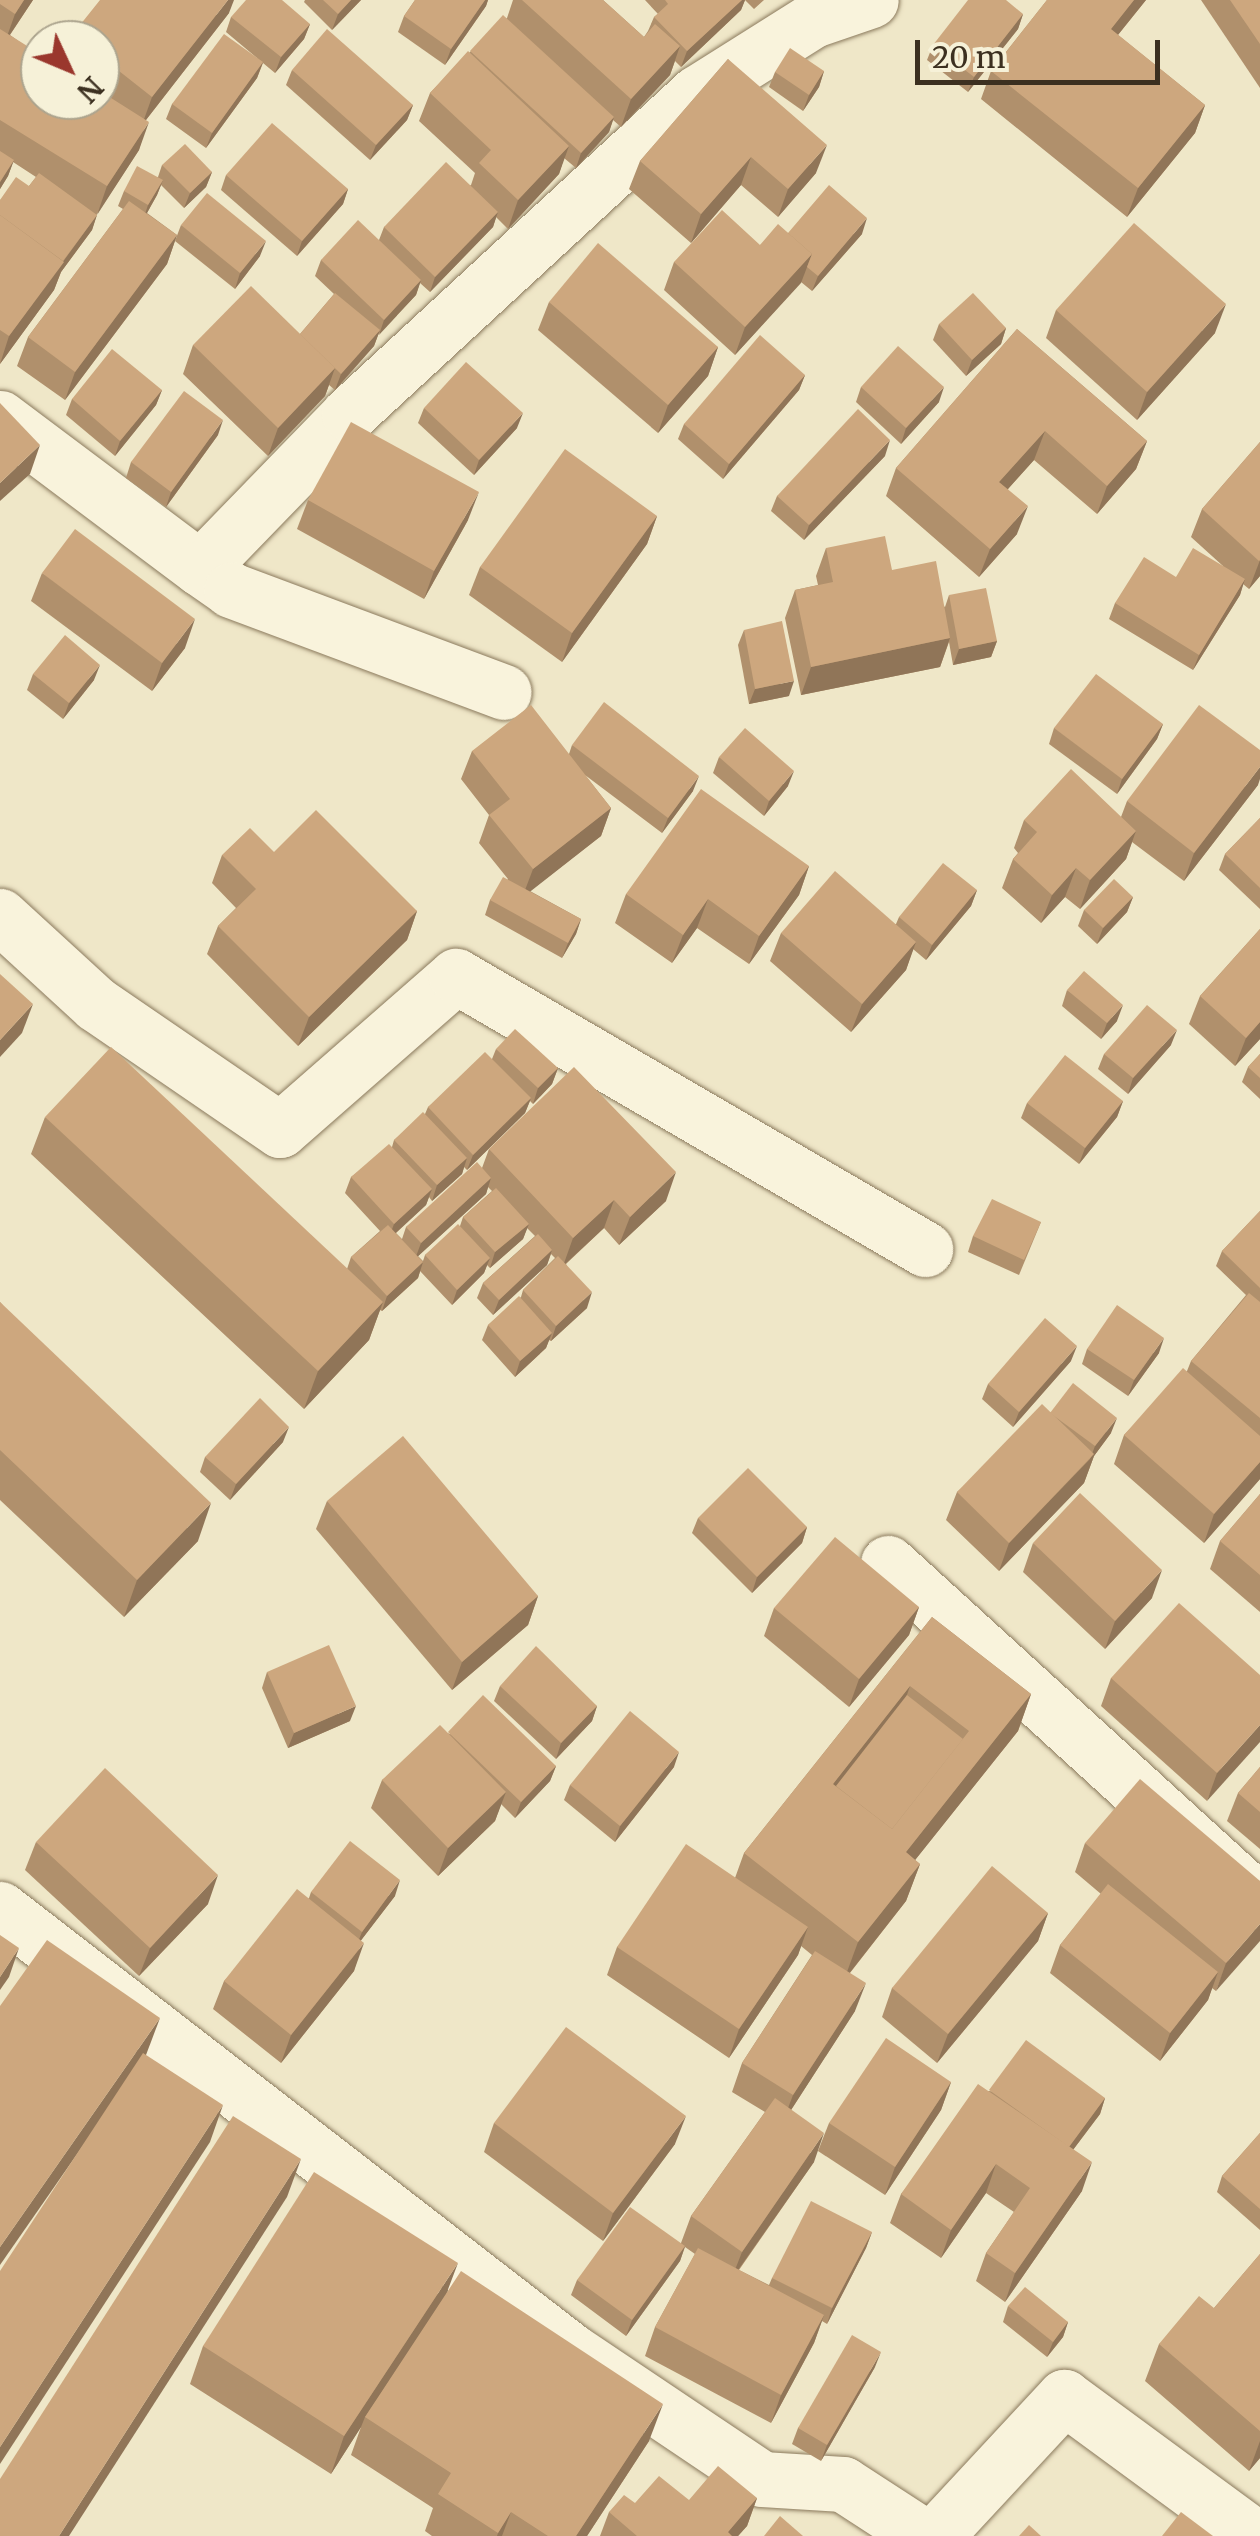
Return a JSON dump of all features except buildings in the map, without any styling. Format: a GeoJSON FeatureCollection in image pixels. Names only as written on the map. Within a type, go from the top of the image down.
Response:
{"type":"FeatureCollection","features":[{"type":"Feature","properties":{"kind":"street"},"geometry":{"type":"LineString","coordinates":[[200,568],[350,414],[697,94],[813,20],[871,0]]}},
{"type":"Feature","properties":{"kind":"street"},"geometry":{"type":"LineString","coordinates":[[0,418],[231,590],[504,692]]}},
{"type":"Feature","properties":{"kind":"street"},"geometry":{"type":"LineString","coordinates":[[0,916],[96,1004],[280,1130],[456,976],[925,1249]]}},
{"type":"Feature","properties":{"kind":"street"},"geometry":{"type":"LineString","coordinates":[[888,1563],[1260,1902]]}},
{"type":"Feature","properties":{"kind":"street"},"geometry":{"type":"LineString","coordinates":[[0,1908],[586,2360],[762,2479],[844,2484],[923,2536]]}},
{"type":"Feature","properties":{"kind":"street"},"geometry":{"type":"LineString","coordinates":[[935,2536],[1064,2397],[1253,2536]]}}]}
